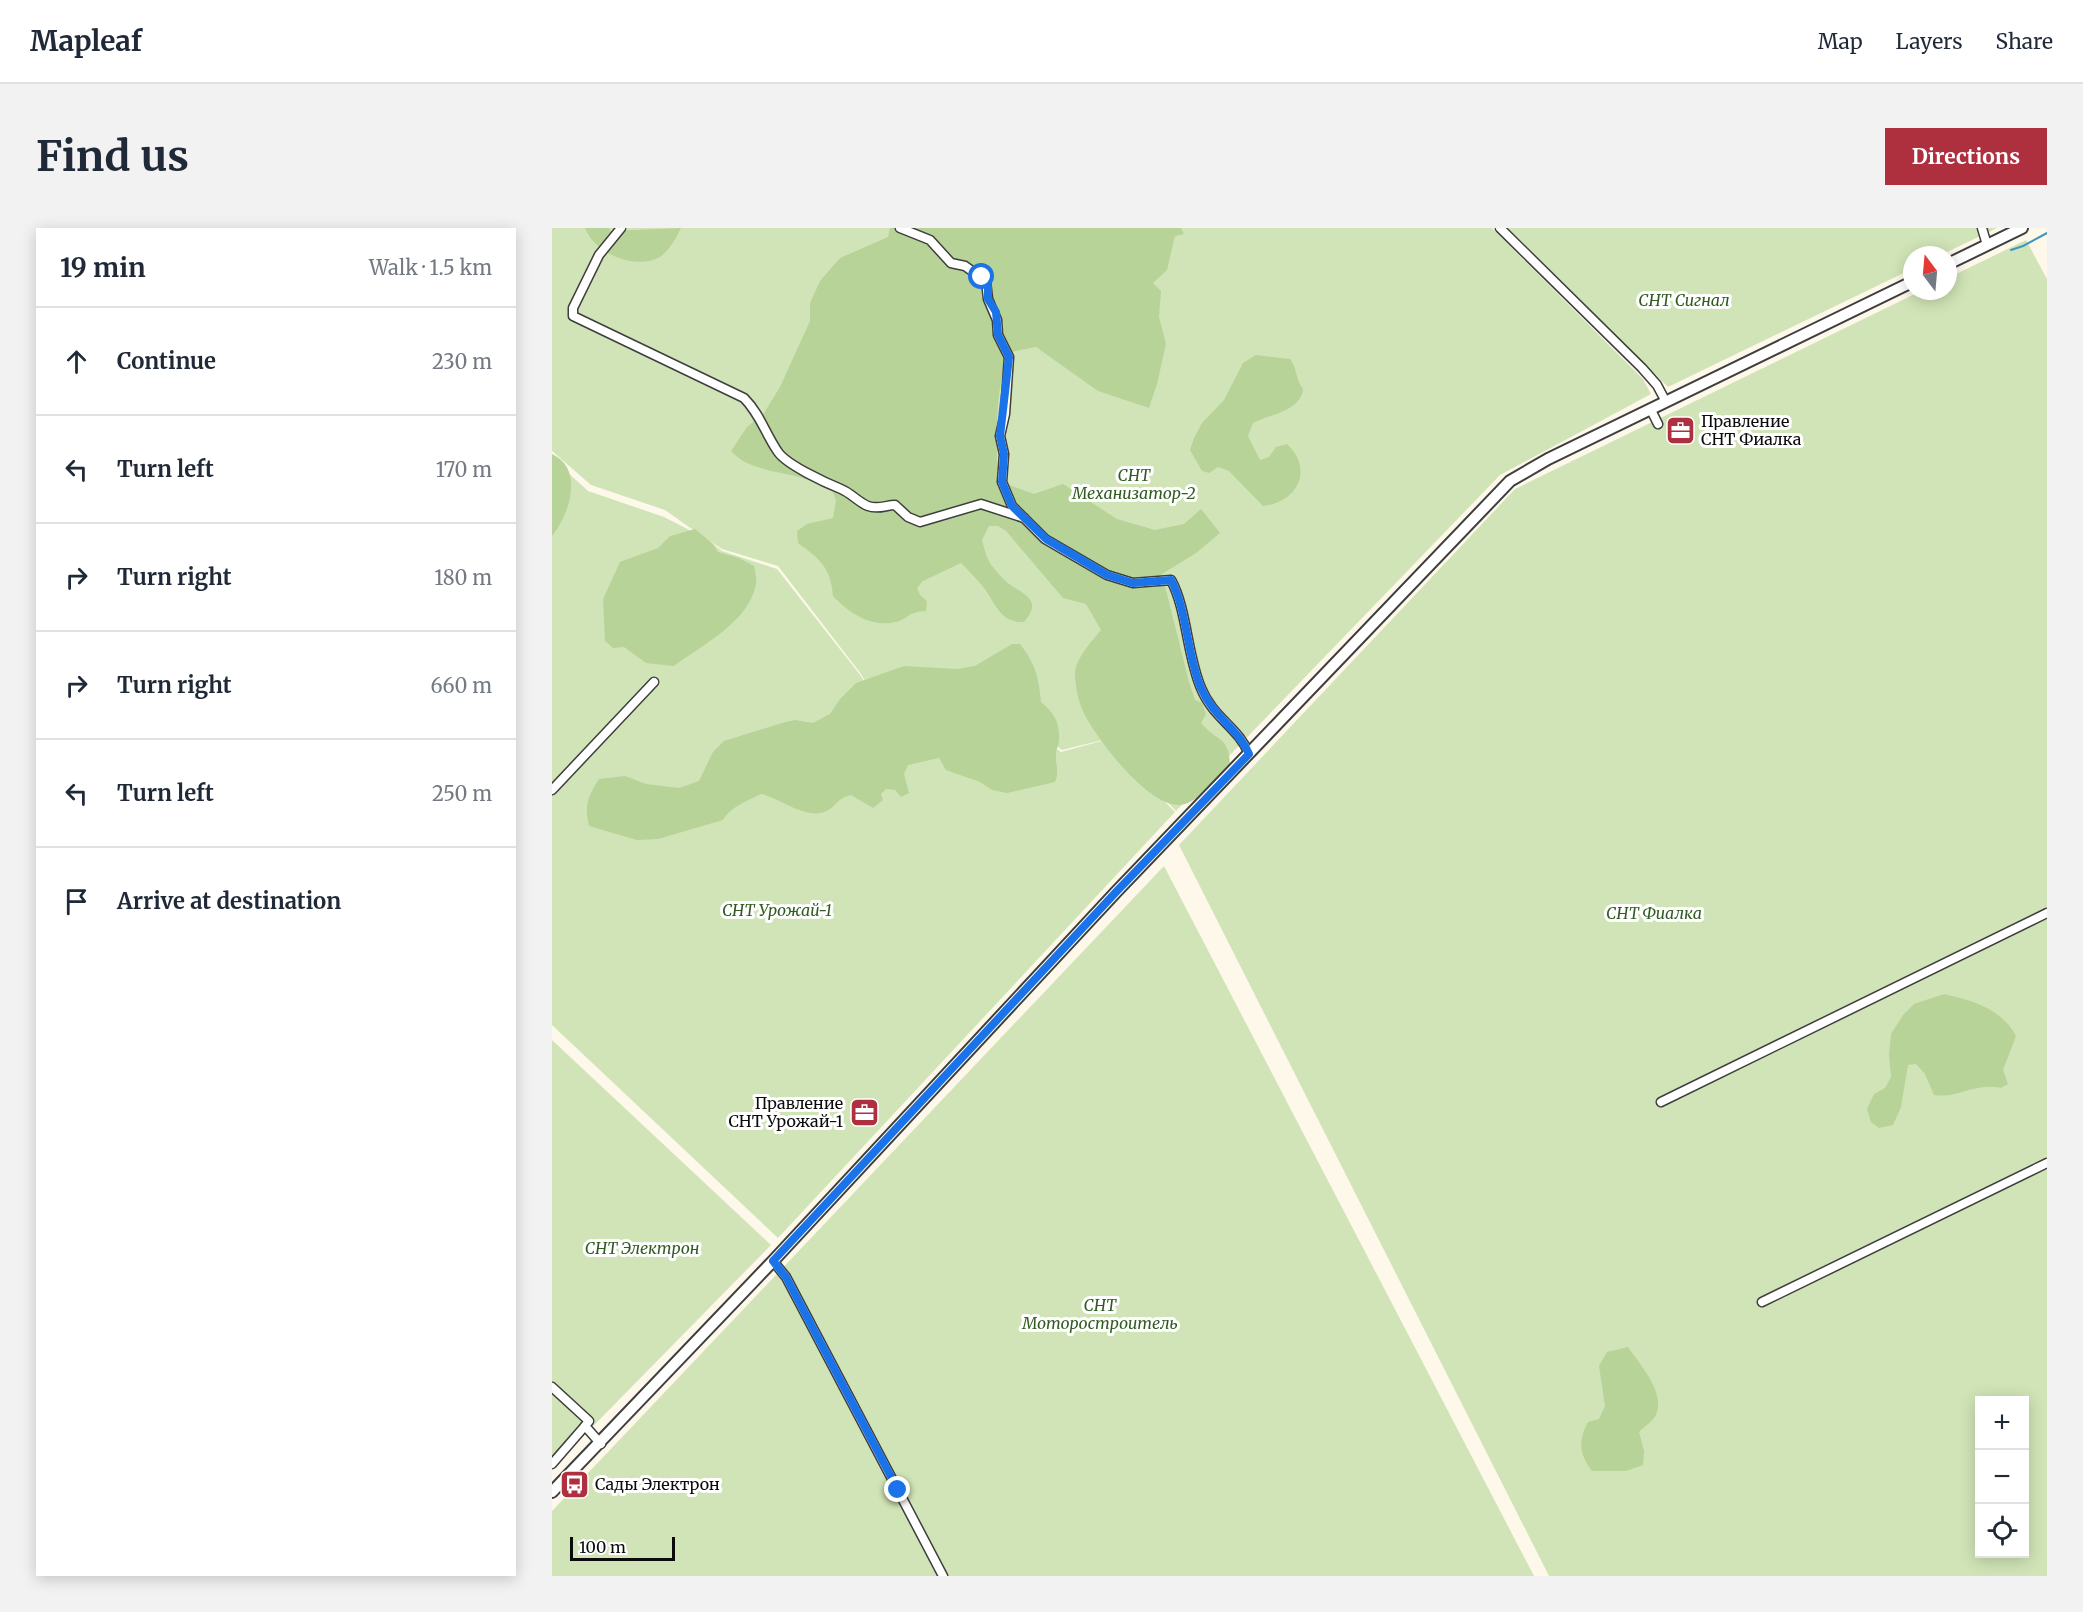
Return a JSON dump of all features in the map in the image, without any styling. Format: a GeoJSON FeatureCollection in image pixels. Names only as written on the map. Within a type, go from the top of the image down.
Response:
{"type":"FeatureCollection","features":[{"type":"Feature","properties":{"kind":"street"},"geometry":{"type":"LineString","coordinates":[[621,228],[599,255],[573,308],[573,316],[744,398],[759,415],[765,432],[778,453],[818,481],[841,489],[868,506],[881,508],[895,505],[908,517],[920,522],[981,504],[1023,518]]}},
{"type":"Feature","properties":{"kind":"street"},"geometry":{"type":"LineString","coordinates":[[900,228],[930,240],[951,263],[965,266],[986,281],[988,299],[997,316],[998,335],[1009,357],[1000,436],[1004,454],[1002,482],[1012,506],[1037,533],[1107,575],[1133,583],[1171,580],[1200,686],[1211,709],[1243,740],[1249,754]]}},
{"type":"Feature","properties":{"kind":"street"},"geometry":{"type":"LineString","coordinates":[[1500,228],[1642,368],[1657,385],[1666,402]]}},
{"type":"Feature","properties":{"kind":"street"},"geometry":{"type":"LineString","coordinates":[[1982,228],[1987,245]]}},
{"type":"Feature","properties":{"kind":"street"},"geometry":{"type":"LineString","coordinates":[[1957,260],[2022,228]]}},
{"type":"Feature","properties":{"kind":"street"},"geometry":{"type":"LineString","coordinates":[[552,1492],[601,1444],[1116,892],[1510,481],[1548,459],[1903,286]]}},
{"type":"Feature","properties":{"kind":"street"},"geometry":{"type":"LineString","coordinates":[[1651,410],[1658,424]]}},
{"type":"Feature","properties":{"kind":"street"},"geometry":{"type":"LineString","coordinates":[[552,790],[654,682]]}},
{"type":"Feature","properties":{"kind":"street"},"geometry":{"type":"LineString","coordinates":[[1661,1102],[2047,913]]}},
{"type":"Feature","properties":{"kind":"street"},"geometry":{"type":"LineString","coordinates":[[1762,1302],[2047,1162]]}},
{"type":"Feature","properties":{"kind":"street"},"geometry":{"type":"LineString","coordinates":[[773,1261],[786,1277],[943,1576]]}},
{"type":"Feature","properties":{"kind":"street"},"geometry":{"type":"LineString","coordinates":[[552,1387],[589,1421],[552,1464]]}},
{"type":"Feature","properties":{"kind":"street"},"geometry":{"type":"LineString","coordinates":[[585,1426],[601,1444]]}},
{"type":"Feature","properties":{"kind":"green space","name":"СНТ Механизатор-2"},"geometry":{"type":"Polygon","coordinates":[[[552,228],[1492,228],[1643,379],[1651,394],[1500,475],[1176,811],[1107,739],[1062,750],[1033,730],[878,704],[861,674],[778,566],[722,549],[708,540],[722,551],[777,569],[861,676],[877,705],[1032,731],[1061,752],[1105,740],[1175,812],[778,1238],[552,1025],[552,458],[588,491],[664,517],[703,537],[665,510],[591,485],[552,451],[552,228]]]}},
{"type":"Feature","properties":{"kind":"green space"},"geometry":{"type":"Polygon","coordinates":[[[585,228],[609,228],[610,231],[681,228],[666,252],[658,258],[637,262],[605,251],[590,237],[585,228]]]}},
{"type":"Feature","properties":{"kind":"green space"},"geometry":{"type":"Polygon","coordinates":[[[890,228],[1181,228],[1184,234],[1175,236],[1167,270],[1153,283],[1161,291],[1159,317],[1166,344],[1149,408],[1098,391],[1036,347],[1011,352],[999,395],[997,472],[1009,485],[1034,494],[1063,484],[1117,519],[1155,530],[1184,524],[1201,509],[1220,533],[1196,553],[1162,574],[1189,682],[1195,700],[1202,703],[1206,714],[1201,723],[1225,744],[1229,755],[1230,764],[1209,787],[1192,801],[1185,804],[1172,804],[1141,786],[1098,736],[1082,709],[1075,673],[1081,656],[1101,630],[1086,604],[1063,598],[1006,531],[998,526],[989,526],[982,540],[987,558],[1001,577],[1030,599],[1032,609],[1024,622],[1004,616],[961,563],[923,581],[917,588],[920,595],[927,601],[926,611],[912,614],[896,622],[869,621],[853,613],[833,596],[827,571],[812,554],[798,543],[797,531],[807,524],[833,518],[836,501],[833,492],[806,479],[755,466],[731,451],[747,427],[764,413],[780,387],[810,321],[810,303],[820,281],[840,258],[888,237],[890,228]]]}},
{"type":"Feature","properties":{"kind":"green space","name":"СНТ Сигнал"},"geometry":{"type":"Polygon","coordinates":[[[1508,228],[1997,228],[1957,247],[1903,246],[1903,273],[1668,387],[1508,228]]]}},
{"type":"Feature","properties":{"kind":"green space","name":"СНТ Фиалка"},"geometry":{"type":"Polygon","coordinates":[[[2026,240],[2047,279],[2047,1576],[1549,1576],[1179,845],[1515,489],[1903,300],[1957,300],[1957,274],[2026,240]]]}},
{"type":"Feature","properties":{"kind":"green space"},"geometry":{"type":"Polygon","coordinates":[[[1256,355],[1290,359],[1303,389],[1297,402],[1291,407],[1253,423],[1248,436],[1260,460],[1269,457],[1276,447],[1287,444],[1300,464],[1298,483],[1293,491],[1275,503],[1263,506],[1229,471],[1218,467],[1209,473],[1202,471],[1190,450],[1202,423],[1224,400],[1243,363],[1256,355]]]}},
{"type":"Feature","properties":{"kind":"green space"},"geometry":{"type":"Polygon","coordinates":[[[552,454],[562,461],[568,470],[571,493],[564,516],[552,536],[552,454]]]}},
{"type":"Feature","properties":{"kind":"green space"},"geometry":{"type":"Polygon","coordinates":[[[695,529],[713,544],[718,552],[739,558],[754,566],[756,584],[752,598],[744,610],[723,631],[674,666],[646,663],[624,647],[613,648],[605,641],[603,599],[620,562],[658,548],[670,536],[695,529]]]}},
{"type":"Feature","properties":{"kind":"green space"},"geometry":{"type":"Polygon","coordinates":[[[1012,644],[1020,644],[1033,664],[1041,702],[1053,714],[1057,723],[1059,740],[1056,752],[1055,782],[1007,793],[992,790],[980,782],[946,770],[939,758],[908,765],[904,774],[909,793],[901,797],[895,790],[886,789],[881,794],[883,800],[873,808],[851,795],[842,798],[828,811],[809,813],[761,794],[735,807],[723,820],[658,839],[637,840],[589,826],[588,801],[599,779],[625,776],[646,784],[679,788],[699,781],[713,752],[724,741],[795,720],[813,723],[830,714],[840,699],[856,683],[904,666],[957,669],[975,666],[1012,644]]]}},
{"type":"Feature","properties":{"kind":"green space","name":"СНТ Моторостроитель"},"geometry":{"type":"Polygon","coordinates":[[[1164,866],[1534,1576],[552,1576],[552,1511],[1164,866]]]}},
{"type":"Feature","properties":{"kind":"green space"},"geometry":{"type":"Polygon","coordinates":[[[1944,994],[1985,1007],[2010,1026],[2016,1036],[2003,1070],[2008,1084],[2001,1088],[1982,1087],[1951,1095],[1934,1095],[1925,1074],[1916,1064],[1908,1065],[1901,1107],[1893,1125],[1879,1128],[1871,1122],[1867,1109],[1874,1094],[1885,1088],[1891,1077],[1889,1055],[1891,1034],[1903,1015],[1914,1004],[1944,994]]]}},
{"type":"Feature","properties":{"kind":"green space","name":"СНТ Электрон"},"geometry":{"type":"Polygon","coordinates":[[[552,1040],[771,1245],[552,1468],[552,1040]]]}},
{"type":"Feature","properties":{"kind":"green space"},"geometry":{"type":"Polygon","coordinates":[[[1628,1347],[1650,1379],[1657,1397],[1656,1415],[1639,1432],[1644,1451],[1643,1465],[1626,1471],[1592,1471],[1582,1453],[1581,1441],[1588,1422],[1599,1419],[1605,1406],[1599,1366],[1607,1352],[1628,1347]]]}},
{"type":"Feature","properties":{"kind":"waterway"},"geometry":{"type":"LineString","coordinates":[[2011,250],[2047,233]]}},
{"type":"Feature","properties":{"kind":"place","name":"Правление СНТ Фиалка"},"geometry":{"type":"Point","coordinates":[1680,430]}},
{"type":"Feature","properties":{"kind":"place","name":"Правление СНТ Урожай-1"},"geometry":{"type":"Point","coordinates":[864,1112]}},
{"type":"Feature","properties":{"kind":"place","name":"Сады Электрон"},"geometry":{"type":"Point","coordinates":[574,1484]}},
{"type":"Feature","properties":{"kind":"route"},"geometry":{"type":"LineString","coordinates":[[898,1490],[786,1277],[773,1261],[1116,892],[1249,754],[1243,740],[1211,709],[1200,686],[1171,580],[1133,583],[1107,575],[1084,564],[1037,533],[1012,506],[1002,482],[1005,465],[1000,436],[1005,414],[1006,374],[1009,357],[998,335],[996,312],[988,299],[988,286],[982,277]]}},
{"type":"Feature","properties":{"kind":"park label","name":"СНТ Урожай-1"},"geometry":{"type":"Point","coordinates":[777,910]}}]}
